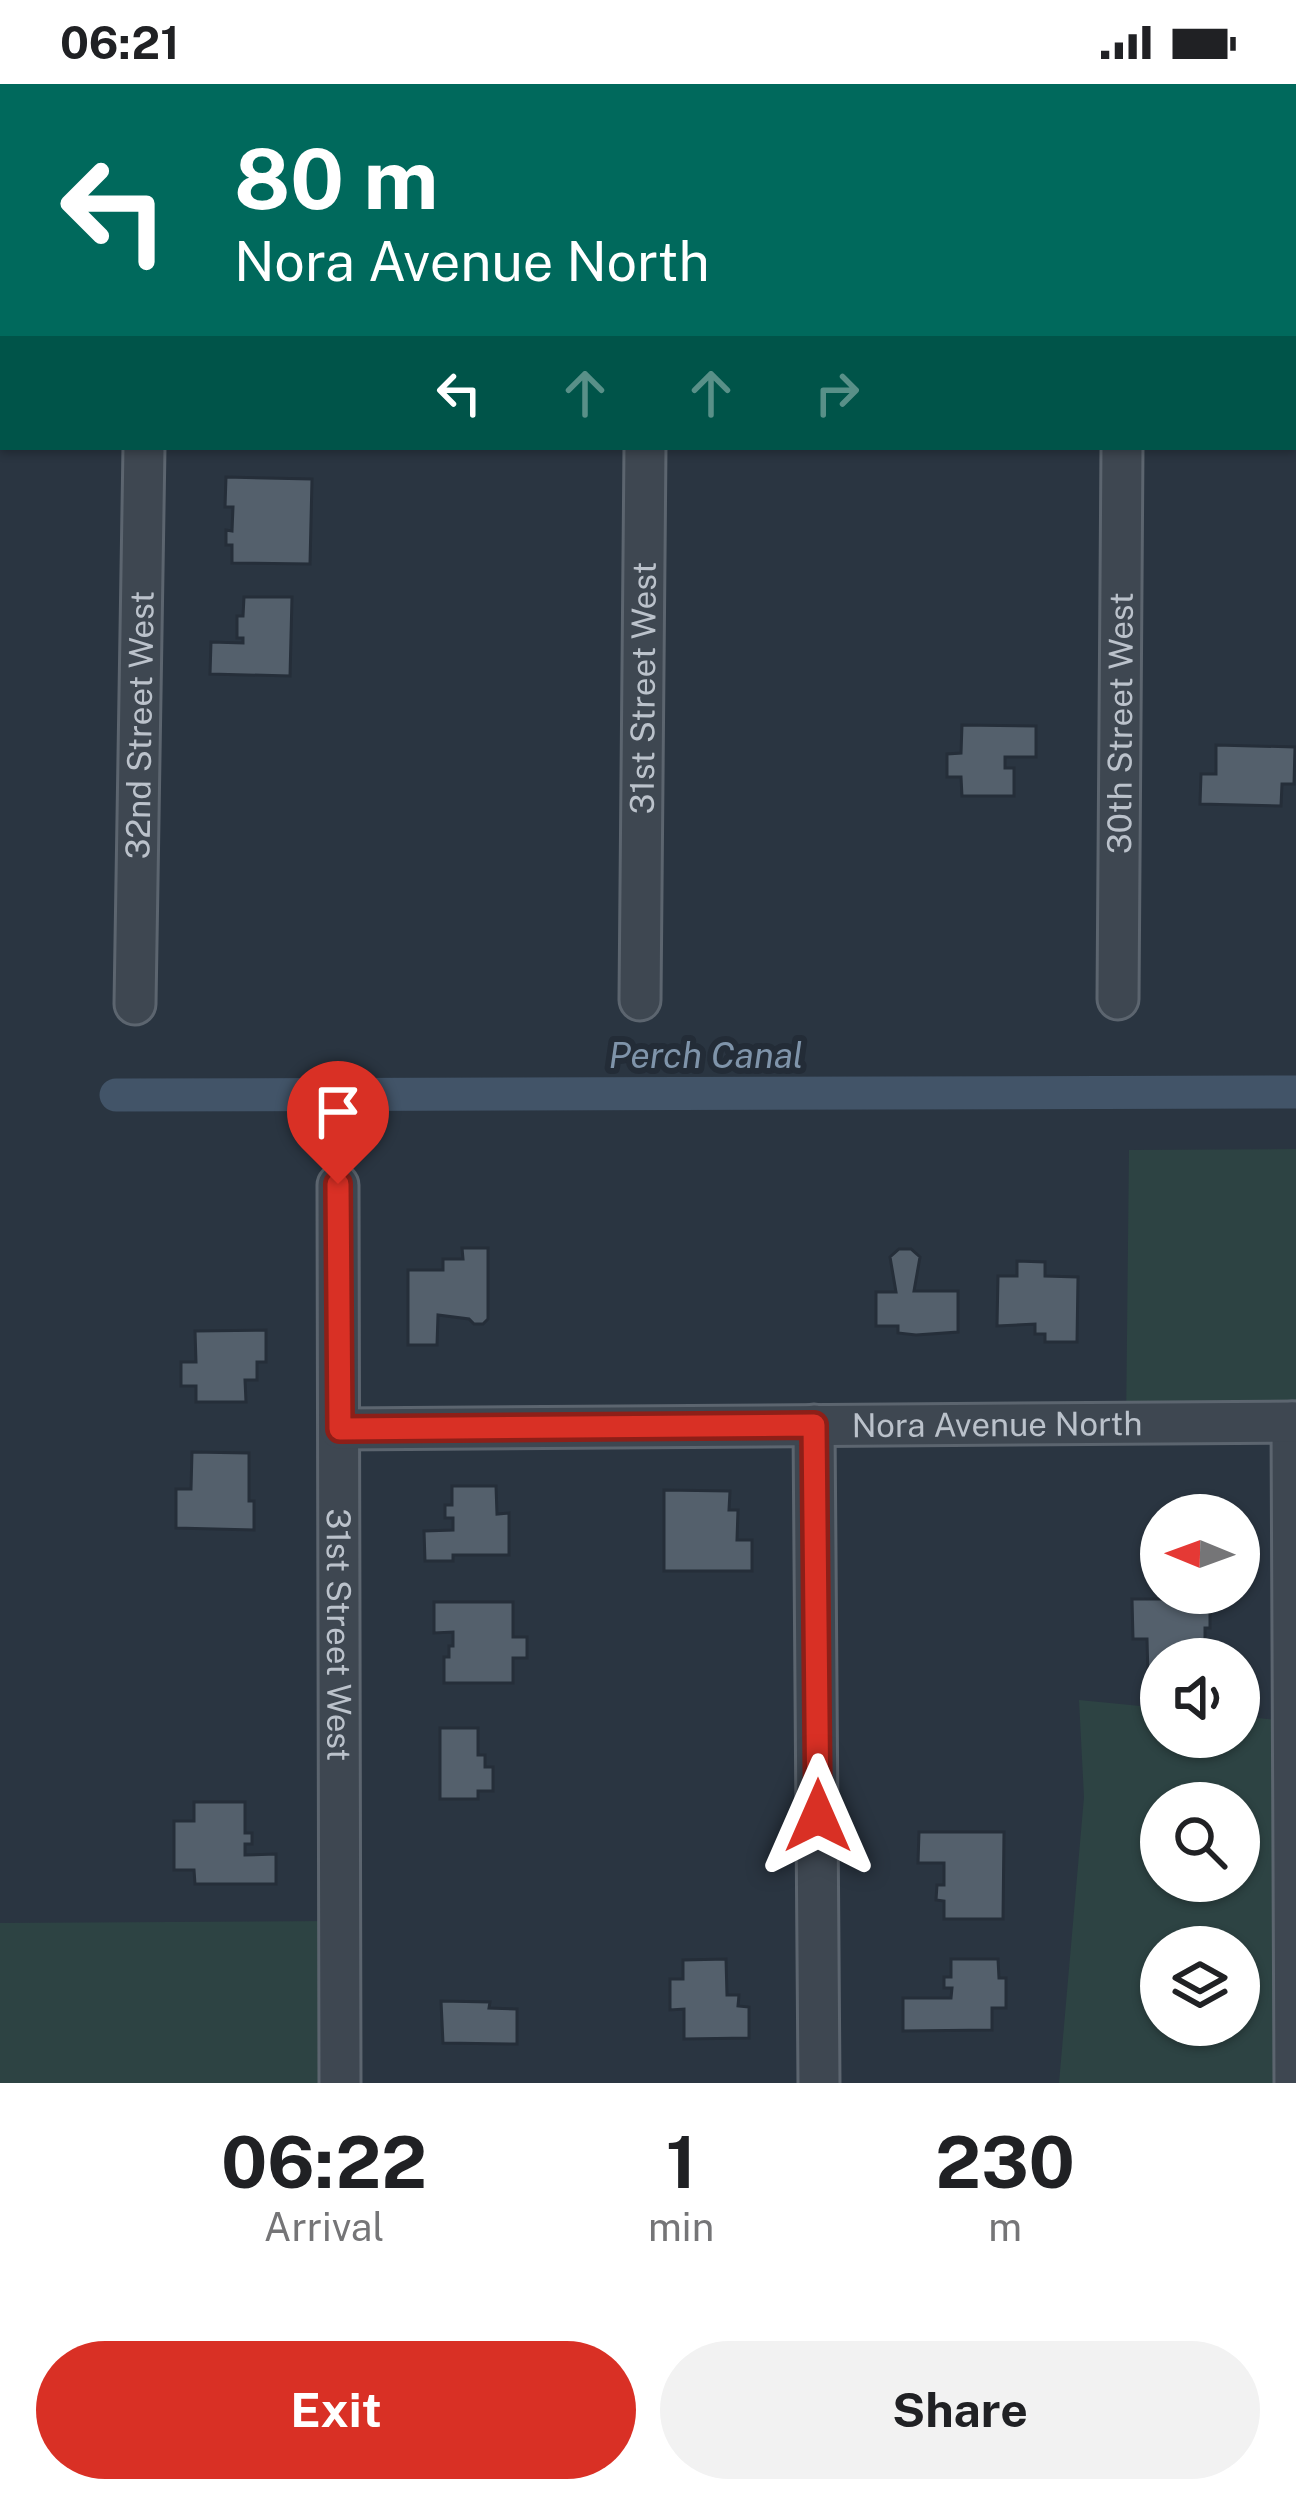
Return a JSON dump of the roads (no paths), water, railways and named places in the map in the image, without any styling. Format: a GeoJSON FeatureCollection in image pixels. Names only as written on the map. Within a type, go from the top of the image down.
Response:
{"type":"FeatureCollection","features":[{"type":"Feature","properties":{"kind":"street","name":"32nd Street West"},"geometry":{"type":"LineString","coordinates":[[135,1004],[144,450]]}},
{"type":"Feature","properties":{"kind":"street","name":"31st Street West"},"geometry":{"type":"LineString","coordinates":[[640,1000],[645,450]]}},
{"type":"Feature","properties":{"kind":"street","name":"30th Street West"},"geometry":{"type":"LineString","coordinates":[[1118,999],[1121,450]]}},
{"type":"Feature","properties":{"kind":"street","name":"31st Street West"},"geometry":{"type":"LineString","coordinates":[[338,1184],[340,2083]]}},
{"type":"Feature","properties":{"kind":"street","name":"Nora Avenue North"},"geometry":{"type":"LineString","coordinates":[[340,1429],[1294,1422]]}},
{"type":"Feature","properties":{"kind":"street"},"geometry":{"type":"LineString","coordinates":[[1294,1422],[1295,2083]]}},
{"type":"Feature","properties":{"kind":"street"},"geometry":{"type":"LineString","coordinates":[[814,1425],[819,2083]]}},
{"type":"Feature","properties":{"kind":"waterway","name":"Perch Canal"},"geometry":{"type":"LineString","coordinates":[[116,1095],[1296,1092]]}}]}
